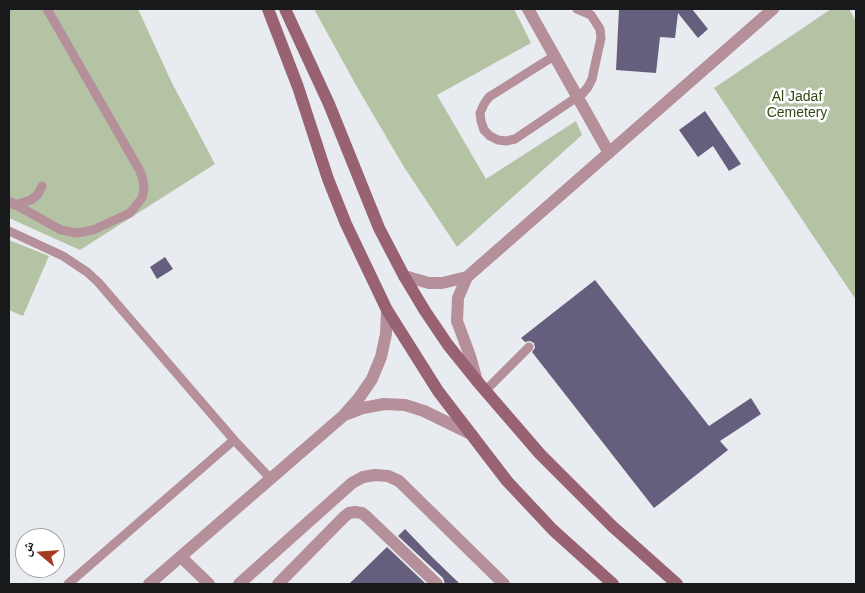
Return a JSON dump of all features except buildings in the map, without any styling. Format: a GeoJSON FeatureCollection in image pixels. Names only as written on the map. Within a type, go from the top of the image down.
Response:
{"type":"FeatureCollection","features":[{"type":"Feature","properties":{"kind":"street"},"geometry":{"type":"LineString","coordinates":[[268,9],[298,87],[331,188],[387,310],[438,390],[507,482],[553,530],[613,584]]}},
{"type":"Feature","properties":{"kind":"street"},"geometry":{"type":"LineString","coordinates":[[285,9],[343,136],[379,228],[404,276],[448,345],[535,448],[576,490],[676,584]]}},
{"type":"Feature","properties":{"kind":"street"},"geometry":{"type":"LineString","coordinates":[[528,9],[609,153]]}},
{"type":"Feature","properties":{"kind":"street"},"geometry":{"type":"LineString","coordinates":[[477,381],[457,321],[458,298],[467,277],[773,9]]}},
{"type":"Feature","properties":{"kind":"street"},"geometry":{"type":"LineString","coordinates":[[404,276],[416,281],[442,283],[467,277]]}},
{"type":"Feature","properties":{"kind":"street"},"geometry":{"type":"LineString","coordinates":[[150,584],[343,416],[359,398],[372,379],[382,357],[386,334],[387,310]]}},
{"type":"Feature","properties":{"kind":"street"},"geometry":{"type":"LineString","coordinates":[[343,416],[363,408],[384,404],[405,405],[424,411],[471,434]]}},
{"type":"Feature","properties":{"kind":"street"},"geometry":{"type":"LineString","coordinates":[[239,584],[352,483],[363,477],[375,475],[388,476],[399,481],[504,584]]}},
{"type":"Feature","properties":{"kind":"street"},"geometry":{"type":"LineString","coordinates":[[278,584],[344,517],[349,513],[356,512],[362,513],[367,517],[437,584]]}},
{"type":"Feature","properties":{"kind":"street"},"geometry":{"type":"LineString","coordinates":[[181,557],[209,584]]}},
{"type":"Feature","properties":{"kind":"lane"},"geometry":{"type":"LineString","coordinates":[[12,203],[60,230],[77,233],[85,232],[130,213],[142,198],[144,189],[140,171],[47,9]]}},
{"type":"Feature","properties":{"kind":"lane"},"geometry":{"type":"LineString","coordinates":[[554,56],[489,97],[480,112],[480,121],[484,130],[490,136],[506,141],[515,139],[583,93],[592,79],[601,38],[597,21],[591,15],[578,9]]}},
{"type":"Feature","properties":{"kind":"lane"},"geometry":{"type":"LineString","coordinates":[[12,203],[23,204],[31,200],[42,186]]}},
{"type":"Feature","properties":{"kind":"lane"},"geometry":{"type":"LineString","coordinates":[[9,231],[62,256],[87,272],[98,282],[234,440],[270,478]]}},
{"type":"Feature","properties":{"kind":"lane"},"geometry":{"type":"LineString","coordinates":[[485,391],[529,347]]}},
{"type":"Feature","properties":{"kind":"lane"},"geometry":{"type":"LineString","coordinates":[[68,584],[234,440]]}},
{"type":"Feature","properties":{"kind":"green space"},"geometry":{"type":"Polygon","coordinates":[[[9,9],[138,9],[172,83],[215,164],[80,250],[9,218],[9,9]]]}},
{"type":"Feature","properties":{"kind":"green space"},"geometry":{"type":"Polygon","coordinates":[[[314,9],[514,9],[531,43],[437,95],[486,179],[576,121],[582,135],[457,247],[404,167],[314,9]]]}},
{"type":"Feature","properties":{"kind":"green space","name":"Al Jadaf Cemetery"},"geometry":{"type":"Polygon","coordinates":[[[831,9],[849,9],[856,21],[856,300],[714,88],[831,9]]]}},
{"type":"Feature","properties":{"kind":"green space"},"geometry":{"type":"Polygon","coordinates":[[[9,240],[49,256],[23,316],[9,310],[9,240]]]}}]}
